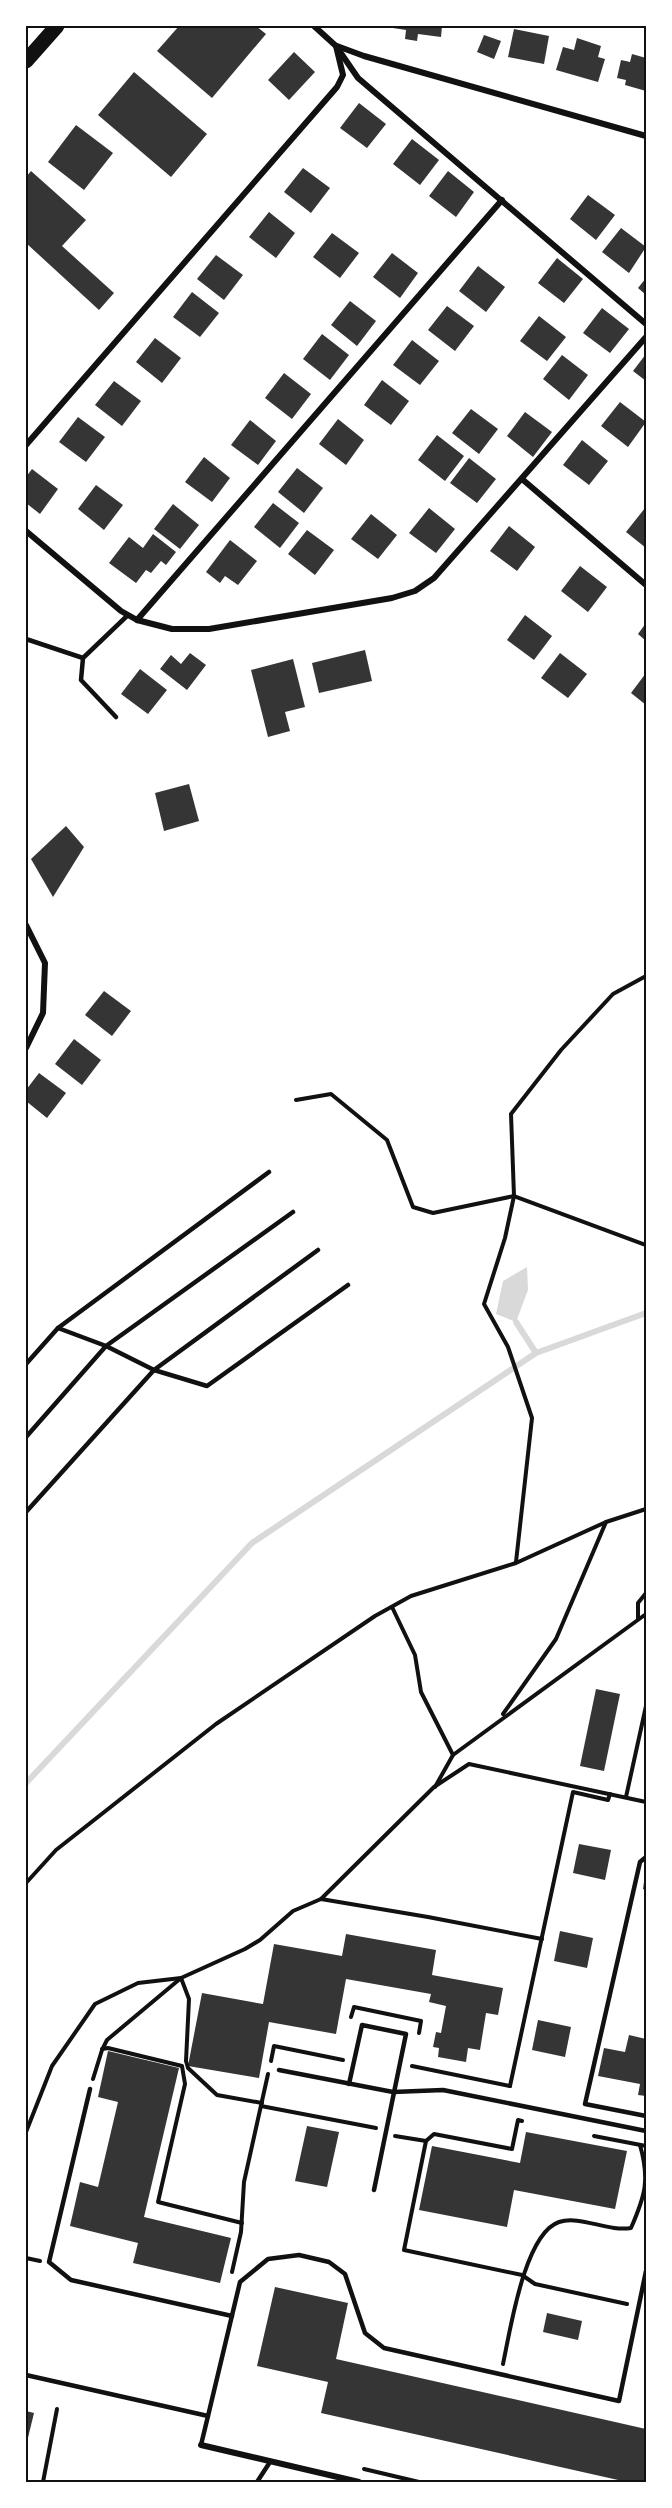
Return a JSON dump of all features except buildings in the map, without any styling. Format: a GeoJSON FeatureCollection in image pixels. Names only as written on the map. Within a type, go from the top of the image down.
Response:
{"type":"FeatureCollection","features":[{"type":"Feature","properties":{"kind":"main road"},"geometry":{"type":"LineString","coordinates":[[26,61],[57,26]]}},
{"type":"Feature","properties":{"kind":"street"},"geometry":{"type":"LineString","coordinates":[[314,26],[336,46],[358,78],[646,324]]}},
{"type":"Feature","properties":{"kind":"street"},"geometry":{"type":"LineString","coordinates":[[336,46],[646,136]]}},
{"type":"Feature","properties":{"kind":"street"},"geometry":{"type":"LineString","coordinates":[[26,445],[337,87],[343,75],[336,46]]}},
{"type":"Feature","properties":{"kind":"street"},"geometry":{"type":"LineString","coordinates":[[137,620],[502,200]]}},
{"type":"Feature","properties":{"kind":"street"},"geometry":{"type":"LineString","coordinates":[[26,531],[128,615],[137,620],[172,629],[209,629],[392,598],[415,591],[434,578],[646,337]]}},
{"type":"Feature","properties":{"kind":"street"},"geometry":{"type":"LineString","coordinates":[[522,479],[646,585]]}},
{"type":"Feature","properties":{"kind":"street"},"geometry":{"type":"LineString","coordinates":[[26,925],[45,963],[43,1013],[26,1048]]}},
{"type":"Feature","properties":{"kind":"street"},"geometry":{"type":"LineString","coordinates":[[201,2445],[359,2482]]}},
{"type":"Feature","properties":{"kind":"lane"},"geometry":{"type":"LineString","coordinates":[[116,717],[81,680],[83,658],[128,615]]}},
{"type":"Feature","properties":{"kind":"lane"},"geometry":{"type":"LineString","coordinates":[[26,639],[83,658]]}},
{"type":"Feature","properties":{"kind":"lane"},"geometry":{"type":"LineString","coordinates":[[26,1364],[58,1328],[269,1173]]}},
{"type":"Feature","properties":{"kind":"lane"},"geometry":{"type":"LineString","coordinates":[[26,1437],[106,1346],[292,1212]]}},
{"type":"Feature","properties":{"kind":"lane"},"geometry":{"type":"LineString","coordinates":[[26,1512],[154,1370],[318,1250]]}},
{"type":"Feature","properties":{"kind":"lane"},"geometry":{"type":"LineString","coordinates":[[58,1328],[106,1346],[154,1370],[207,1386],[348,1285]]}},
{"type":"Feature","properties":{"kind":"lane"},"geometry":{"type":"LineString","coordinates":[[646,1857],[640,1862],[585,2104],[646,2116]]}},
{"type":"Feature","properties":{"kind":"lane"},"geometry":{"type":"LineString","coordinates":[[349,2084],[362,2025],[406,2034],[374,2190]]}},
{"type":"Feature","properties":{"kind":"lane"},"geometry":{"type":"LineString","coordinates":[[279,2070],[393,2092],[443,2090],[646,2131]]}},
{"type":"Feature","properties":{"kind":"lane"},"geometry":{"type":"LineString","coordinates":[[90,2089],[49,2262],[71,2280],[232,2316]]}},
{"type":"Feature","properties":{"kind":"lane"},"geometry":{"type":"LineString","coordinates":[[201,2445],[240,2282],[268,2259],[299,2255],[329,2262],[345,2274],[365,2333],[384,2348],[619,2401],[646,2271]]}},
{"type":"Feature","properties":{"kind":"lane"},"geometry":{"type":"LineString","coordinates":[[26,2375],[208,2416]]}},
{"type":"Feature","properties":{"kind":"lane"},"geometry":{"type":"LineString","coordinates":[[257,2482],[270,2462]]}},
{"type":"Feature","properties":{"kind":"path"},"geometry":{"type":"LineString","coordinates":[[516,1563],[532,1418],[508,1347],[484,1304],[505,1238],[514,1196],[511,1114],[561,1050],[614,994],[646,976]]}},
{"type":"Feature","properties":{"kind":"path"},"geometry":{"type":"LineString","coordinates":[[296,1100],[331,1094],[387,1140],[413,1207],[433,1213],[514,1196],[646,1245]]}},
{"type":"Feature","properties":{"kind":"path"},"geometry":{"type":"LineString","coordinates":[[26,1883],[56,1850],[216,1724],[392,1607],[411,1596],[516,1563],[606,1522],[646,1509]]}},
{"type":"Feature","properties":{"kind":"path"},"geometry":{"type":"LineString","coordinates":[[501,1718],[556,1639],[606,1522]]}},
{"type":"Feature","properties":{"kind":"path"},"geometry":{"type":"LineString","coordinates":[[638,1620],[638,1604],[646,1593]]}},
{"type":"Feature","properties":{"kind":"path"},"geometry":{"type":"LineString","coordinates":[[392,1607],[415,1655],[421,1692],[453,1755]]}},
{"type":"Feature","properties":{"kind":"path"},"geometry":{"type":"LineString","coordinates":[[434,1787],[453,1755],[646,1614]]}},
{"type":"Feature","properties":{"kind":"path"},"geometry":{"type":"LineString","coordinates":[[626,1797],[646,1706]]}},
{"type":"Feature","properties":{"kind":"path"},"geometry":{"type":"LineString","coordinates":[[90,2089],[107,2040],[181,1978],[245,1949],[260,1940],[293,1911],[321,1899],[434,1787],[469,1764],[646,1802]]}},
{"type":"Feature","properties":{"kind":"path"},"geometry":{"type":"LineString","coordinates":[[506,2103],[573,1792],[608,1800],[610,1794]]}},
{"type":"Feature","properties":{"kind":"path"},"geometry":{"type":"LineString","coordinates":[[321,1899],[542,1939]]}},
{"type":"Feature","properties":{"kind":"path"},"geometry":{"type":"LineString","coordinates":[[181,1978],[189,1999],[186,2061],[188,2068],[217,2095],[377,2128],[381,2133],[426,2141]]}},
{"type":"Feature","properties":{"kind":"path"},"geometry":{"type":"LineString","coordinates":[[26,2132],[52,2066],[95,2004],[138,1983],[181,1978]]}},
{"type":"Feature","properties":{"kind":"path"},"geometry":{"type":"LineString","coordinates":[[102,2049],[108,2048],[182,2066],[185,2084],[158,2202],[242,2223]]}},
{"type":"Feature","properties":{"kind":"path"},"geometry":{"type":"LineString","coordinates":[[529,2122],[518,2120],[512,2148],[434,2134],[426,2141],[404,2250],[522,2275],[536,2284],[619,2303]]}},
{"type":"Feature","properties":{"kind":"path"},"geometry":{"type":"LineString","coordinates":[[585,2134],[646,2146]]}},
{"type":"Feature","properties":{"kind":"path"},"geometry":{"type":"LineString","coordinates":[[229,2283],[242,2223],[244,2182],[255,2136]]}},
{"type":"Feature","properties":{"kind":"path"},"geometry":{"type":"LineString","coordinates":[[501,2374],[522,2275],[544,2234],[558,2222],[572,2221],[619,2230],[631,2228],[645,2196],[645,2161],[640,2145]]}},
{"type":"Feature","properties":{"kind":"path"},"geometry":{"type":"LineString","coordinates":[[43,2482],[57,2409]]}},
{"type":"Feature","properties":{"kind":"shaded area"},"geometry":{"type":"Polygon","coordinates":[[[527,1267],[528,1290],[516,1322],[496,1314],[503,1281],[527,1267]]]}},
{"type":"Feature","properties":{"kind":"waterway"},"geometry":{"type":"LineString","coordinates":[[26,1783],[252,1543],[536,1353],[646,1313]]}},
{"type":"Feature","properties":{"kind":"waterway"},"geometry":{"type":"LineString","coordinates":[[516,1322],[536,1353]]}}]}
